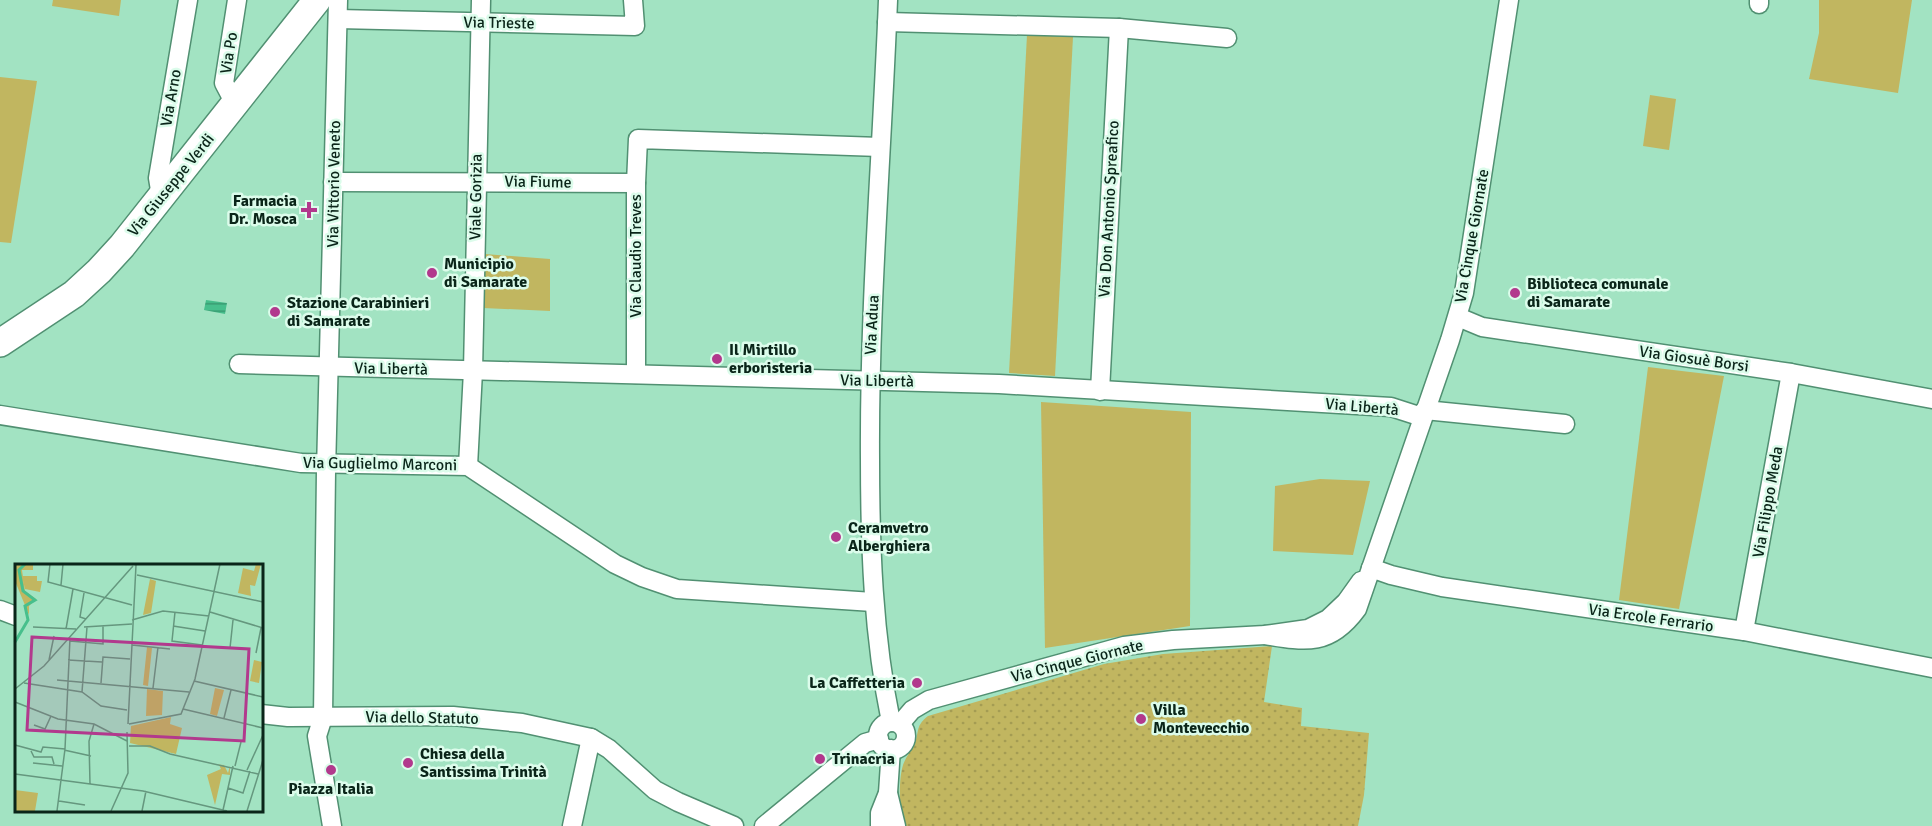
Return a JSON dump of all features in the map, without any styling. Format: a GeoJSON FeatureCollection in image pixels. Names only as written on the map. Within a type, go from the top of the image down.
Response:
{"type":"FeatureCollection","features":[{"type":"Feature","properties":{"kind":"main road","name":"Via Giuseppe Verdi"},"geometry":{"type":"LineString","coordinates":[[0,343],[74,294],[99,271],[162,196],[316,0]]}},
{"type":"Feature","properties":{"kind":"street","name":"Via Arno"},"geometry":{"type":"LineString","coordinates":[[162,196],[158,178],[188,0]]}},
{"type":"Feature","properties":{"kind":"street","name":"Via Po"},"geometry":{"type":"LineString","coordinates":[[235,104],[224,83],[237,0]]}},
{"type":"Feature","properties":{"kind":"street","name":"Via Vittorio Veneto"},"geometry":{"type":"LineString","coordinates":[[323,717],[326,462],[338,0]]}},
{"type":"Feature","properties":{"kind":"street","name":"Viale Gorizia"},"geometry":{"type":"LineString","coordinates":[[468,466],[473,370],[481,0]]}},
{"type":"Feature","properties":{"kind":"street","name":"Via Trieste"},"geometry":{"type":"LineString","coordinates":[[338,19],[635,26],[633,0]]}},
{"type":"Feature","properties":{"kind":"street","name":"Via Adua"},"geometry":{"type":"LineString","coordinates":[[888,0],[870,381],[870,496],[873,602],[884,687],[896,723]]}},
{"type":"Feature","properties":{"kind":"street","name":"Via Cinque Giornate"},"geometry":{"type":"LineString","coordinates":[[885,744],[881,727],[896,723],[929,700],[1124,646],[1173,640],[1265,635],[1312,640],[1324,638],[1348,622],[1357,609],[1458,317],[1464,293],[1509,0]]}},
{"type":"Feature","properties":{"kind":"street"},"geometry":{"type":"LineString","coordinates":[[887,22],[1119,28],[1227,38]]}},
{"type":"Feature","properties":{"kind":"street","name":"Via Don Antonio Spreafico"},"geometry":{"type":"LineString","coordinates":[[1100,391],[1119,28]]}},
{"type":"Feature","properties":{"kind":"street","name":"Via Claudio Treves"},"geometry":{"type":"LineString","coordinates":[[636,374],[638,139],[880,147]]}},
{"type":"Feature","properties":{"kind":"street","name":"Via Fiume"},"geometry":{"type":"LineString","coordinates":[[333,182],[636,183]]}},
{"type":"Feature","properties":{"kind":"street","name":"Via Giosuè Borsi"},"geometry":{"type":"LineString","coordinates":[[1458,317],[1493,329],[1791,374],[1932,399]]}},
{"type":"Feature","properties":{"kind":"street"},"geometry":{"type":"LineString","coordinates":[[239,364],[330,368]]}},
{"type":"Feature","properties":{"kind":"street","name":"Via Libertà"},"geometry":{"type":"LineString","coordinates":[[330,368],[999,384],[1391,407],[1424,413],[1565,424]]}},
{"type":"Feature","properties":{"kind":"street","name":"Via Filippo Meda"},"geometry":{"type":"LineString","coordinates":[[1744,631],[1791,374]]}},
{"type":"Feature","properties":{"kind":"street","name":"Via Guglielmo Marconi"},"geometry":{"type":"LineString","coordinates":[[0,416],[301,463],[468,466],[615,564],[642,578],[677,589],[873,602]]}},
{"type":"Feature","properties":{"kind":"street","name":"Via Ercole Ferrario"},"geometry":{"type":"LineString","coordinates":[[1371,568],[1442,587],[1744,631],[1932,668]]}},
{"type":"Feature","properties":{"kind":"street"},"geometry":{"type":"LineString","coordinates":[[0,610],[15,616]]}},
{"type":"Feature","properties":{"kind":"street","name":"Via dello Statuto"},"geometry":{"type":"LineString","coordinates":[[262,714],[288,717],[453,716],[522,723],[591,738]]}},
{"type":"Feature","properties":{"kind":"street"},"geometry":{"type":"LineString","coordinates":[[323,717],[316,736],[332,826]]}},
{"type":"Feature","properties":{"kind":"street"},"geometry":{"type":"LineString","coordinates":[[572,826],[591,738],[609,748],[655,790],[734,826]]}},
{"type":"Feature","properties":{"kind":"street"},"geometry":{"type":"LineString","coordinates":[[764,826],[865,743],[885,744],[888,794],[896,826]]}},
{"type":"Feature","properties":{"kind":"street"},"geometry":{"type":"LineString","coordinates":[[880,826],[880,813],[888,794]]}},
{"type":"Feature","properties":{"kind":"shaded area"},"geometry":{"type":"Polygon","coordinates":[[[53,0],[121,0],[119,16],[52,6],[53,0]]]}},
{"type":"Feature","properties":{"kind":"shaded area"},"geometry":{"type":"Polygon","coordinates":[[[1819,0],[1912,0],[1898,93],[1809,79],[1819,33],[1819,0]]]}},
{"type":"Feature","properties":{"kind":"shaded area"},"geometry":{"type":"Polygon","coordinates":[[[1027,35],[1073,37],[1055,376],[1009,373],[1027,35]]]}},
{"type":"Feature","properties":{"kind":"shaded area"},"geometry":{"type":"Polygon","coordinates":[[[0,77],[37,81],[11,243],[0,242],[0,77]]]}},
{"type":"Feature","properties":{"kind":"shaded area"},"geometry":{"type":"Polygon","coordinates":[[[1650,95],[1676,99],[1669,150],[1643,146],[1650,95]]]}},
{"type":"Feature","properties":{"kind":"shaded area"},"geometry":{"type":"Polygon","coordinates":[[[485,254],[550,259],[550,311],[483,308],[485,254]]]}},
{"type":"Feature","properties":{"kind":"shaded area"},"geometry":{"type":"Polygon","coordinates":[[[206,300],[227,303],[225,314],[204,310],[206,300]]]}},
{"type":"Feature","properties":{"kind":"shaded area"},"geometry":{"type":"Polygon","coordinates":[[[1648,367],[1724,376],[1679,609],[1619,600],[1648,367]]]}},
{"type":"Feature","properties":{"kind":"shaded area"},"geometry":{"type":"Polygon","coordinates":[[[1041,402],[1191,412],[1190,626],[1045,648],[1041,402]]]}},
{"type":"Feature","properties":{"kind":"shaded area"},"geometry":{"type":"Polygon","coordinates":[[[1320,479],[1370,481],[1353,555],[1273,551],[1275,486],[1320,479]]]}},
{"type":"Feature","properties":{"kind":"shaded area"},"geometry":{"type":"Polygon","coordinates":[[[1272,646],[1264,702],[1302,708],[1301,726],[1369,733],[1364,795],[1358,826],[902,826],[901,772],[915,743],[920,724],[928,716],[1104,664],[1163,654],[1272,646]]]}},
{"type":"Feature","properties":{"kind":"place","name":"Farmacia Dr. Mosca"},"geometry":{"type":"Point","coordinates":[309,210]}},
{"type":"Feature","properties":{"kind":"place","name":"Municipio di Samarate"},"geometry":{"type":"Point","coordinates":[432,273]}},
{"type":"Feature","properties":{"kind":"place","name":"Biblioteca comunale di Samarate"},"geometry":{"type":"Point","coordinates":[1515,293]}},
{"type":"Feature","properties":{"kind":"place","name":"Stazione Carabinieri di Samarate"},"geometry":{"type":"Point","coordinates":[275,312]}},
{"type":"Feature","properties":{"kind":"place","name":"Il Mirtillo erboristeria"},"geometry":{"type":"Point","coordinates":[717,359]}},
{"type":"Feature","properties":{"kind":"place","name":"Ceramvetro Alberghiera"},"geometry":{"type":"Point","coordinates":[836,537]}},
{"type":"Feature","properties":{"kind":"place","name":"La Caffetteria"},"geometry":{"type":"Point","coordinates":[917,683]}},
{"type":"Feature","properties":{"kind":"place","name":"Villa Montevecchio"},"geometry":{"type":"Point","coordinates":[1141,719]}},
{"type":"Feature","properties":{"kind":"place","name":"Trinacria"},"geometry":{"type":"Point","coordinates":[820,759]}},
{"type":"Feature","properties":{"kind":"place","name":"Chiesa della Santissima Trinità"},"geometry":{"type":"Point","coordinates":[408,763]}},
{"type":"Feature","properties":{"kind":"place","name":"Piazza Italia"},"geometry":{"type":"Point","coordinates":[331,770]}}]}
